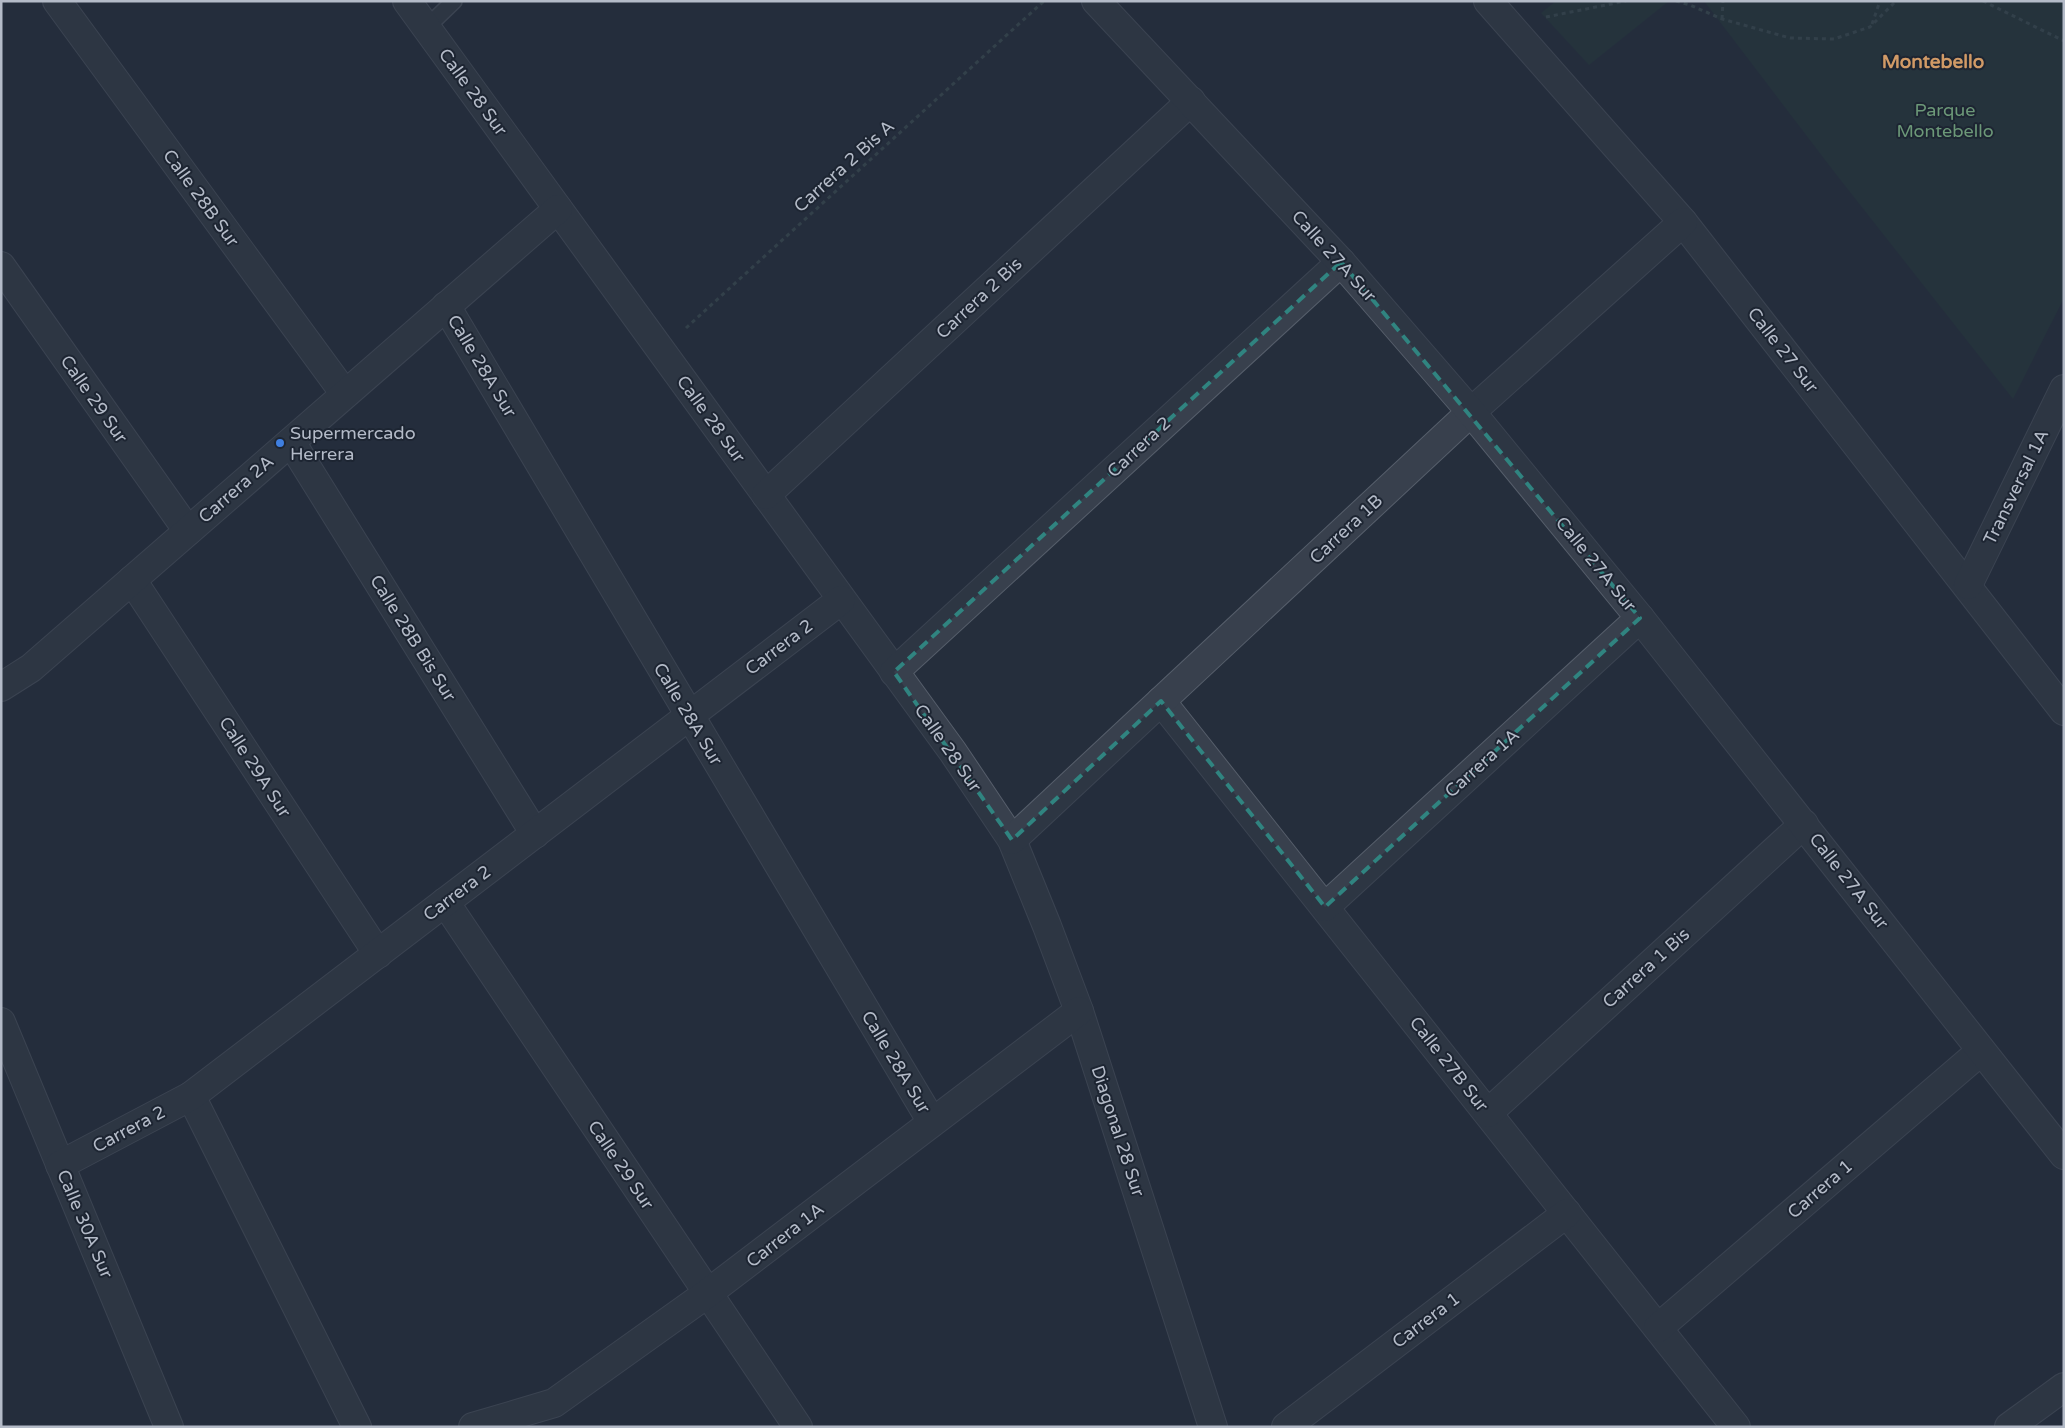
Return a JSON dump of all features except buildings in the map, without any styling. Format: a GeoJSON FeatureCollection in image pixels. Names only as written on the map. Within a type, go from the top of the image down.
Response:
{"type":"FeatureCollection","features":[{"type":"Feature","properties":{"kind":"street","name":"Calle 28B Sur"},"geometry":{"type":"LineString","coordinates":[[57,1],[345,394]]}},
{"type":"Feature","properties":{"kind":"street","name":"Calle 28 Sur"},"geometry":{"type":"LineString","coordinates":[[407,1],[953,752],[1012,840]]}},
{"type":"Feature","properties":{"kind":"street","name":"Calle 27A Sur"},"geometry":{"type":"LineString","coordinates":[[1096,1],[1340,262],[1471,412],[1640,618],[2064,1155]]}},
{"type":"Feature","properties":{"kind":"street","name":"Calle 27 Sur"},"geometry":{"type":"LineString","coordinates":[[1488,1],[1683,222],[1968,585],[2064,711]]}},
{"type":"Feature","properties":{"kind":"street","name":"Carrera 2 Bis"},"geometry":{"type":"LineString","coordinates":[[766,495],[1191,101]]}},
{"type":"Feature","properties":{"kind":"street","name":"Carrera 2A"},"geometry":{"type":"LineString","coordinates":[[1,687],[31,668],[558,209]]}},
{"type":"Feature","properties":{"kind":"street","name":"Carrera 1B"},"geometry":{"type":"LineString","coordinates":[[1012,840],[1471,412],[1683,222]]}},
{"type":"Feature","properties":{"kind":"street","name":"Carrera 2"},"geometry":{"type":"LineString","coordinates":[[894,672],[1340,262]]}},
{"type":"Feature","properties":{"kind":"street","name":"Calle 29 Sur"},"geometry":{"type":"LineString","coordinates":[[1,266],[188,532]]}},
{"type":"Feature","properties":{"kind":"street","name":"Calle 28A Sur"},"geometry":{"type":"LineString","coordinates":[[446,306],[932,1122]]}},
{"type":"Feature","properties":{"kind":"street","name":"Transversal 1A"},"geometry":{"type":"LineString","coordinates":[[1968,585],[2064,388]]}},
{"type":"Feature","properties":{"kind":"street","name":"Calle 28B Bis Sur"},"geometry":{"type":"LineString","coordinates":[[290,442],[534,834]]}},
{"type":"Feature","properties":{"kind":"street","name":"Calle 29A Sur"},"geometry":{"type":"LineString","coordinates":[[132,580],[378,954]]}},
{"type":"Feature","properties":{"kind":"street","name":"Carrera 2"},"geometry":{"type":"LineString","coordinates":[[60,1165],[191,1096],[841,600]]}},
{"type":"Feature","properties":{"kind":"street","name":"Carrera 1A"},"geometry":{"type":"LineString","coordinates":[[1325,907],[1640,618]]}},
{"type":"Feature","properties":{"kind":"street","name":"Calle 27B Sur"},"geometry":{"type":"LineString","coordinates":[[1162,701],[1736,1427]]}},
{"type":"Feature","properties":{"kind":"street","name":"Carrera 1 Bis"},"geometry":{"type":"LineString","coordinates":[[1488,1113],[1804,824]]}},
{"type":"Feature","properties":{"kind":"street","name":"Diagonal 28 Sur"},"geometry":{"type":"LineString","coordinates":[[1012,840],[1079,1011],[1213,1427]]}},
{"type":"Feature","properties":{"kind":"street","name":"Calle 29 Sur"},"geometry":{"type":"LineString","coordinates":[[445,902],[798,1427]]}},
{"type":"Feature","properties":{"kind":"street","name":"Carrera 1A"},"geometry":{"type":"LineString","coordinates":[[478,1426],[554,1403],[708,1293],[1079,1011]]}},
{"type":"Feature","properties":{"kind":"street","name":"Calle 30A Sur"},"geometry":{"type":"LineString","coordinates":[[1,1022],[7,1052],[60,1165],[169,1427]]}},
{"type":"Feature","properties":{"kind":"street","name":"Carrera 1"},"geometry":{"type":"LineString","coordinates":[[1658,1328],[1981,1051]]}},
{"type":"Feature","properties":{"kind":"street"},"geometry":{"type":"LineString","coordinates":[[191,1096],[357,1427]]}},
{"type":"Feature","properties":{"kind":"street","name":"Carrera 1"},"geometry":{"type":"LineString","coordinates":[[1286,1427],[1567,1213]]}},
{"type":"Feature","properties":{"kind":"street"},"geometry":{"type":"LineString","coordinates":[[2010,1427],[2064,1387]]}},
{"type":"Feature","properties":{"kind":"lane"},"geometry":{"type":"LineString","coordinates":[[426,28],[454,1]]}},
{"type":"Feature","properties":{"kind":"path","name":"Carrera 2 Bis A"},"geometry":{"type":"LineString","coordinates":[[662,350],[1044,1]]}},
{"type":"Feature","properties":{"kind":"path"},"geometry":{"type":"LineString","coordinates":[[1509,25],[1626,1]]}},
{"type":"Feature","properties":{"kind":"path"},"geometry":{"type":"LineString","coordinates":[[1676,1],[1722,19],[1790,38],[1834,39],[1870,27],[1896,1]]}},
{"type":"Feature","properties":{"kind":"path"},"geometry":{"type":"LineString","coordinates":[[1722,19],[1723,1]]}},
{"type":"Feature","properties":{"kind":"path"},"geometry":{"type":"LineString","coordinates":[[1870,27],[1880,1]]}},
{"type":"Feature","properties":{"kind":"path"},"geometry":{"type":"LineString","coordinates":[[1983,1],[2064,41]]}},
{"type":"Feature","properties":{"kind":"highlighted area"},"geometry":{"type":"Polygon","coordinates":[[[1341,262],[1640,618],[1325,907],[1161,701],[1012,840],[894,672],[1341,262]]]}},
{"type":"Feature","properties":{"kind":"green space"},"geometry":{"type":"Polygon","coordinates":[[[1556,1],[1669,1],[1589,65],[1541,13],[1556,1]]]}},
{"type":"Feature","properties":{"kind":"green space","name":"Parque Montebello"},"geometry":{"type":"Polygon","coordinates":[[[1704,1],[2064,1],[2064,298],[2013,399],[1835,173],[1704,1]]]}},
{"type":"Feature","properties":{"kind":"place","name":"Supermercado Herrera"},"geometry":{"type":"Point","coordinates":[280,443]}},
{"type":"Feature","properties":{"kind":"district","name":"Montebello"},"geometry":{"type":"Point","coordinates":[1933,61]}}]}
